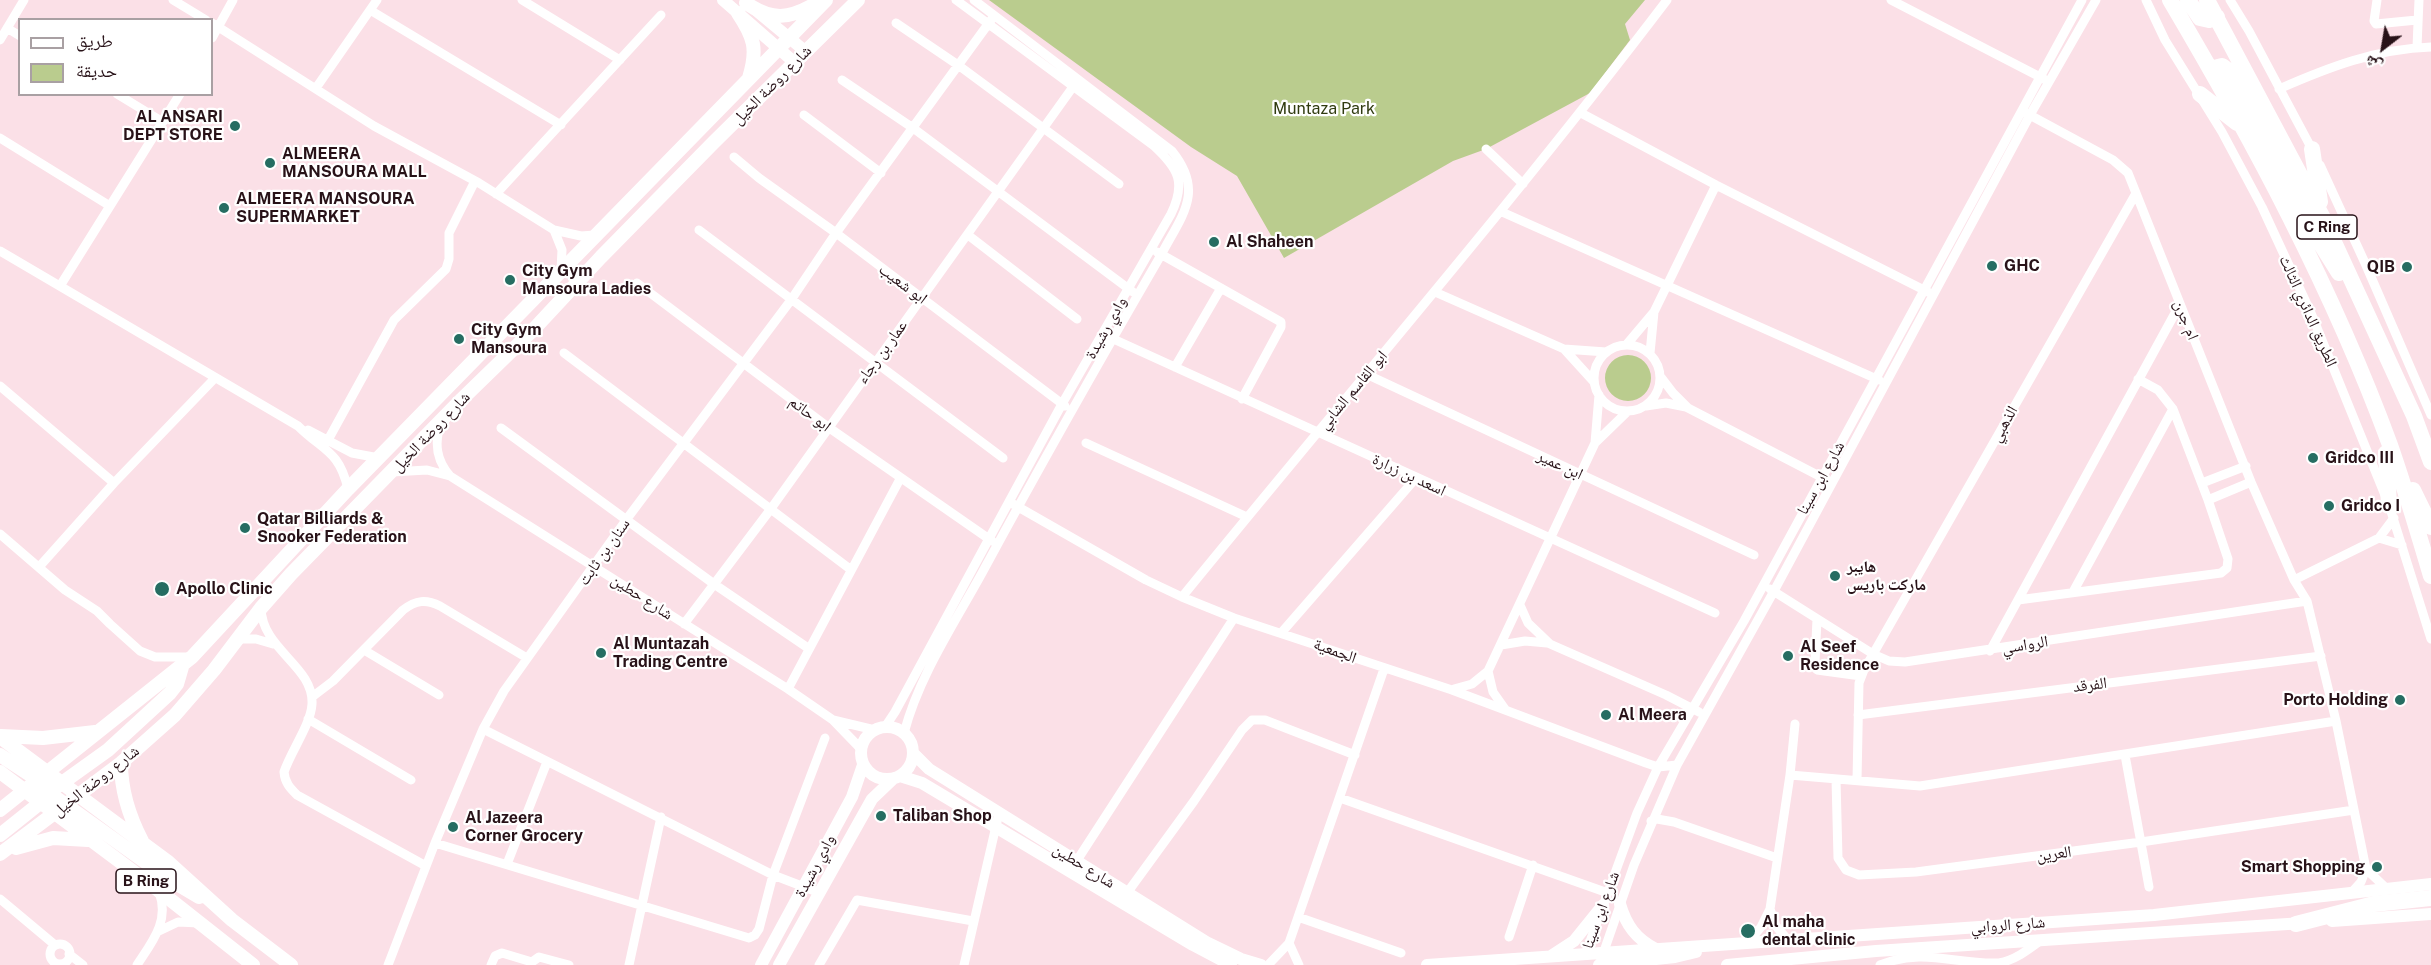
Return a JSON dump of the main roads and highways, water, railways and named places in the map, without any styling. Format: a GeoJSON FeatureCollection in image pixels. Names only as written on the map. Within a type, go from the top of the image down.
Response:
{"type":"FeatureCollection","features":[{"type":"Feature","properties":{"kind":"highway","name":"الطريق الدائري الثالث"},"geometry":{"type":"LineString","coordinates":[[2170,0],[2243,127],[2330,304],[2387,439],[2431,576]]}},
{"type":"Feature","properties":{"kind":"highway"},"geometry":{"type":"LineString","coordinates":[[2188,0],[2200,18],[2209,20],[2217,17]]}},
{"type":"Feature","properties":{"kind":"highway","name":"C Ring"},"geometry":{"type":"LineString","coordinates":[[2207,0],[2323,218],[2414,416],[2431,462]]}},
{"type":"Feature","properties":{"kind":"highway"},"geometry":{"type":"LineString","coordinates":[[2210,69],[2222,66],[2230,72],[2323,247],[2367,313]]}},
{"type":"Feature","properties":{"kind":"highway"},"geometry":{"type":"LineString","coordinates":[[2200,94],[2243,127]]}},
{"type":"Feature","properties":{"kind":"highway"},"geometry":{"type":"LineString","coordinates":[[2312,149],[2323,218]]}},
{"type":"Feature","properties":{"kind":"highway"},"geometry":{"type":"LineString","coordinates":[[2414,416],[2431,434]]}},
{"type":"Feature","properties":{"kind":"highway"},"geometry":{"type":"LineString","coordinates":[[2387,439],[2391,512]]}},
{"type":"Feature","properties":{"kind":"highway"},"geometry":{"type":"LineString","coordinates":[[2387,439],[2431,527]]}},
{"type":"Feature","properties":{"kind":"highway"},"geometry":{"type":"LineString","coordinates":[[2296,924],[2374,904],[2431,898]]}},
{"type":"Feature","properties":{"kind":"main road"},"geometry":{"type":"LineString","coordinates":[[743,5],[783,17],[800,13],[824,0]]}},
{"type":"Feature","properties":{"kind":"main road","name":"شارع روضة الخيل"},"geometry":{"type":"LineString","coordinates":[[0,810],[24,791],[49,788],[97,732],[182,667],[348,489],[824,0]]}},
{"type":"Feature","properties":{"kind":"main road","name":"شارع روضة الخيل"},"geometry":{"type":"LineString","coordinates":[[0,854],[121,763],[158,732],[192,697],[261,608],[291,574],[534,329],[601,257],[858,0]]}},
{"type":"Feature","properties":{"kind":"main road"},"geometry":{"type":"LineString","coordinates":[[743,5],[754,47],[749,78]]}},
{"type":"Feature","properties":{"kind":"main road"},"geometry":{"type":"LineString","coordinates":[[0,835],[49,788],[108,750],[170,693],[177,684],[182,667]]}},
{"type":"Feature","properties":{"kind":"main road"},"geometry":{"type":"LineString","coordinates":[[0,736],[56,738],[97,732]]}},
{"type":"Feature","properties":{"kind":"main road"},"geometry":{"type":"LineString","coordinates":[[0,736],[49,788],[54,814]]}},
{"type":"Feature","properties":{"kind":"main road"},"geometry":{"type":"LineString","coordinates":[[0,755],[49,788],[72,800],[172,881],[217,906]]}},
{"type":"Feature","properties":{"kind":"main road"},"geometry":{"type":"LineString","coordinates":[[121,763],[122,787],[128,810],[143,843]]}},
{"type":"Feature","properties":{"kind":"main road"},"geometry":{"type":"LineString","coordinates":[[0,772],[24,791],[49,788]]}},
{"type":"Feature","properties":{"kind":"main road","name":"B Ring"},"geometry":{"type":"LineString","coordinates":[[72,800],[143,843],[254,938],[291,965]]}},
{"type":"Feature","properties":{"kind":"main road","name":"B Ring"},"geometry":{"type":"LineString","coordinates":[[54,814],[158,890],[253,965]]}},
{"type":"Feature","properties":{"kind":"main road"},"geometry":{"type":"LineString","coordinates":[[0,854],[44,839],[68,838],[92,841]]}},
{"type":"Feature","properties":{"kind":"place","name":"AL ANSARI DEPT STORE"},"geometry":{"type":"Point","coordinates":[235,126]}},
{"type":"Feature","properties":{"kind":"place","name":"ALMEERA MANSOURA MALL"},"geometry":{"type":"Point","coordinates":[270,163]}},
{"type":"Feature","properties":{"kind":"place","name":"ALMEERA MANSOURA SUPERMARKET"},"geometry":{"type":"Point","coordinates":[224,208]}},
{"type":"Feature","properties":{"kind":"place","name":"Al Shaheen"},"geometry":{"type":"Point","coordinates":[1214,242]}},
{"type":"Feature","properties":{"kind":"place","name":"GHC"},"geometry":{"type":"Point","coordinates":[1992,266]}},
{"type":"Feature","properties":{"kind":"place","name":"QIB"},"geometry":{"type":"Point","coordinates":[2407,267]}},
{"type":"Feature","properties":{"kind":"place","name":"City Gym Mansoura Ladies"},"geometry":{"type":"Point","coordinates":[510,280]}},
{"type":"Feature","properties":{"kind":"place","name":"City Gym Mansoura"},"geometry":{"type":"Point","coordinates":[459,339]}},
{"type":"Feature","properties":{"kind":"place","name":"Gridco III"},"geometry":{"type":"Point","coordinates":[2313,458]}},
{"type":"Feature","properties":{"kind":"place","name":"Gridco I"},"geometry":{"type":"Point","coordinates":[2329,506]}},
{"type":"Feature","properties":{"kind":"place","name":"Qatar Billiards & Snooker Federation"},"geometry":{"type":"Point","coordinates":[245,528]}},
{"type":"Feature","properties":{"kind":"place","name":"هايبر ماركت باريس"},"geometry":{"type":"Point","coordinates":[1835,576]}},
{"type":"Feature","properties":{"kind":"place","name":"Apollo Clinic"},"geometry":{"type":"Point","coordinates":[162,589]}},
{"type":"Feature","properties":{"kind":"place","name":"Al Muntazah Trading Centre"},"geometry":{"type":"Point","coordinates":[601,653]}},
{"type":"Feature","properties":{"kind":"place","name":"Al Seef Residence"},"geometry":{"type":"Point","coordinates":[1788,656]}},
{"type":"Feature","properties":{"kind":"place","name":"Porto Holding"},"geometry":{"type":"Point","coordinates":[2400,700]}},
{"type":"Feature","properties":{"kind":"place","name":"Al Meera"},"geometry":{"type":"Point","coordinates":[1606,715]}},
{"type":"Feature","properties":{"kind":"place","name":"Taliban Shop"},"geometry":{"type":"Point","coordinates":[881,816]}},
{"type":"Feature","properties":{"kind":"place","name":"Al Jazeera Corner Grocery"},"geometry":{"type":"Point","coordinates":[453,827]}},
{"type":"Feature","properties":{"kind":"place","name":"Smart Shopping"},"geometry":{"type":"Point","coordinates":[2377,867]}},
{"type":"Feature","properties":{"kind":"place","name":"Al maha dental clinic"},"geometry":{"type":"Point","coordinates":[1748,931]}},
{"type":"Feature","properties":{"kind":"park label","name":"Muntaza Park"},"geometry":{"type":"Point","coordinates":[1324,109]}}]}
